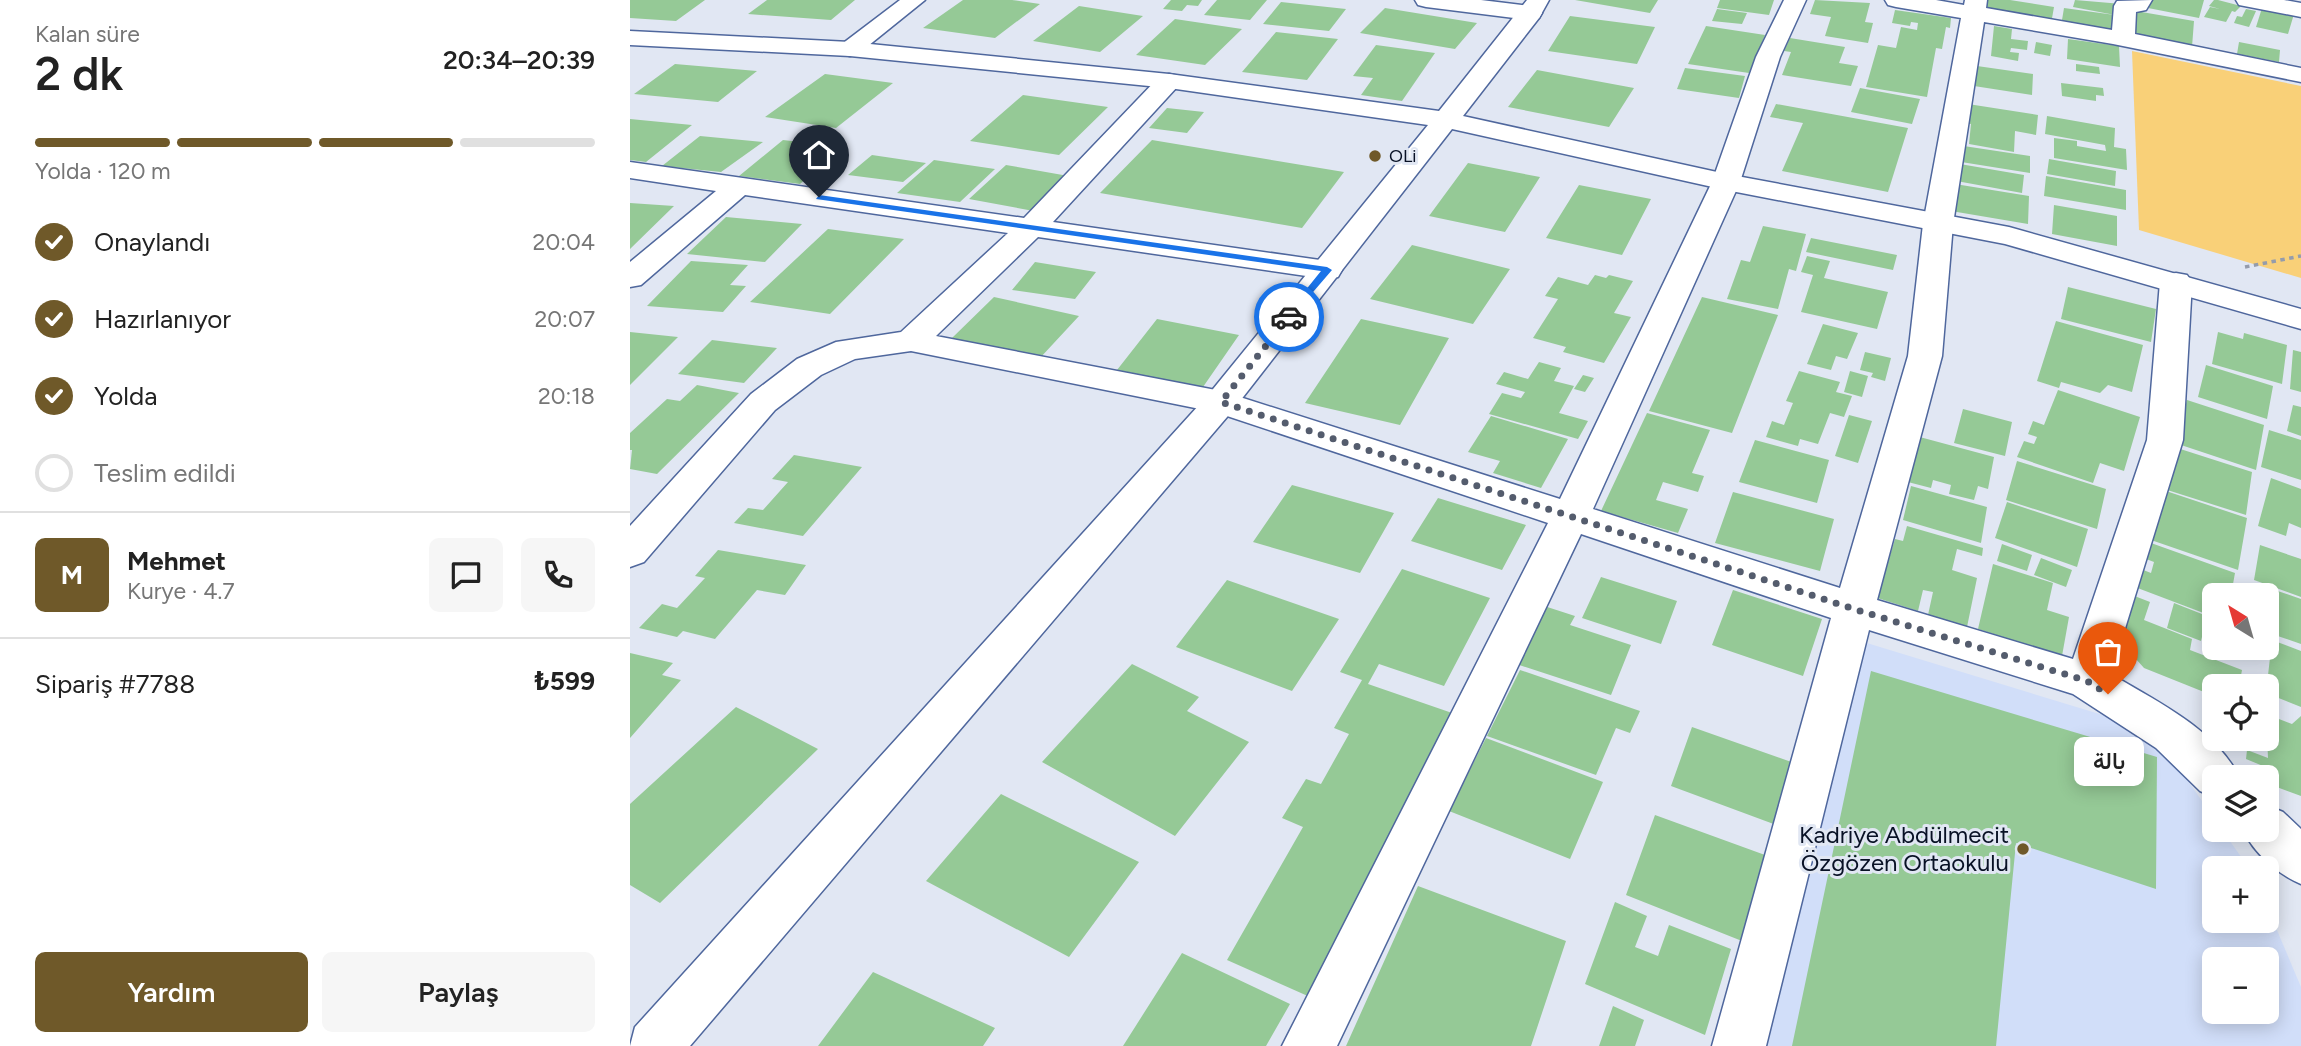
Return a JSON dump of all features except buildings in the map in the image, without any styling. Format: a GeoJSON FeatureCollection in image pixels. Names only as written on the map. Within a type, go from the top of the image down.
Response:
{"type":"FeatureCollection","features":[{"type":"Feature","properties":{"kind":"street"},"geometry":{"type":"LineString","coordinates":[[850,49],[914,0]]}},
{"type":"Feature","properties":{"kind":"street"},"geometry":{"type":"LineString","coordinates":[[1426,0],[1534,7]]}},
{"type":"Feature","properties":{"kind":"street"},"geometry":{"type":"LineString","coordinates":[[1310,1046],[1570,517],[1727,182],[1768,57],[1795,0]]}},
{"type":"Feature","properties":{"kind":"street"},"geometry":{"type":"LineString","coordinates":[[1896,0],[1976,6],[2301,75]]}},
{"type":"Feature","properties":{"kind":"street"},"geometry":{"type":"LineString","coordinates":[[2113,37],[2123,37],[2125,6],[2138,5],[2141,0]]}},
{"type":"Feature","properties":{"kind":"street"},"geometry":{"type":"LineString","coordinates":[[2262,2],[2301,10]]}},
{"type":"Feature","properties":{"kind":"street"},"geometry":{"type":"LineString","coordinates":[[1739,1046],[1854,609],[1925,356],[1938,224],[1976,6]]}},
{"type":"Feature","properties":{"kind":"street"},"geometry":{"type":"LineString","coordinates":[[654,1046],[1221,402],[1534,7]]}},
{"type":"Feature","properties":{"kind":"street"},"geometry":{"type":"LineString","coordinates":[[633,41],[850,49],[1169,81],[1447,120],[1727,182],[2009,236],[2301,318]]}},
{"type":"Feature","properties":{"kind":"street"},"geometry":{"type":"LineString","coordinates":[[911,341],[1030,229],[1169,81]]}},
{"type":"Feature","properties":{"kind":"street"},"geometry":{"type":"LineString","coordinates":[[630,170],[1327,270]]}},
{"type":"Feature","properties":{"kind":"street"},"geometry":{"type":"LineString","coordinates":[[630,278],[740,185]]}},
{"type":"Feature","properties":{"kind":"street"},"geometry":{"type":"LineString","coordinates":[[2087,681],[2165,440],[2176,282]]}},
{"type":"Feature","properties":{"kind":"street"},"geometry":{"type":"LineString","coordinates":[[630,552],[763,402],[809,367],[848,349],[911,341],[1221,402],[1854,609],[2087,681],[2172,734],[2204,765]]}},
{"type":"Feature","properties":{"kind":"street"},"geometry":{"type":"LineString","coordinates":[[2279,840],[2301,861]]}},
{"type":"Feature","properties":{"kind":"shaded area"},"geometry":{"type":"Polygon","coordinates":[[[2132,51],[2301,86],[2301,278],[2139,230],[2132,51]]]}},
{"type":"Feature","properties":{"kind":"shaded area","name":"Kadriye Abdülmecit Özgözen Ortaokulu"},"geometry":{"type":"Polygon","coordinates":[[[1857,640],[2152,730],[2202,801],[2202,842],[2231,842],[2240,856],[2202,856],[2202,933],[2278,933],[2301,987],[2301,1046],[1766,1046],[1857,640]]]}},
{"type":"Feature","properties":{"kind":"way so far"},"geometry":{"type":"LineString","coordinates":[[1289,317],[1221,402],[1854,609],[2087,681],[2108,694]]}},
{"type":"Feature","properties":{"kind":"place","name":"OLi"},"geometry":{"type":"Point","coordinates":[1375,156]}},
{"type":"Feature","properties":{"kind":"place","name":"بالة"},"geometry":{"type":"Point","coordinates":[2108,694]}},
{"type":"Feature","properties":{"kind":"place","name":"Kadriye Abdülmecit Özgözen Ortaokulu"},"geometry":{"type":"Point","coordinates":[2023,849]}},
{"type":"Feature","properties":{"kind":"route"},"geometry":{"type":"LineString","coordinates":[[819,197],[1327,270],[1289,317]]}}]}
